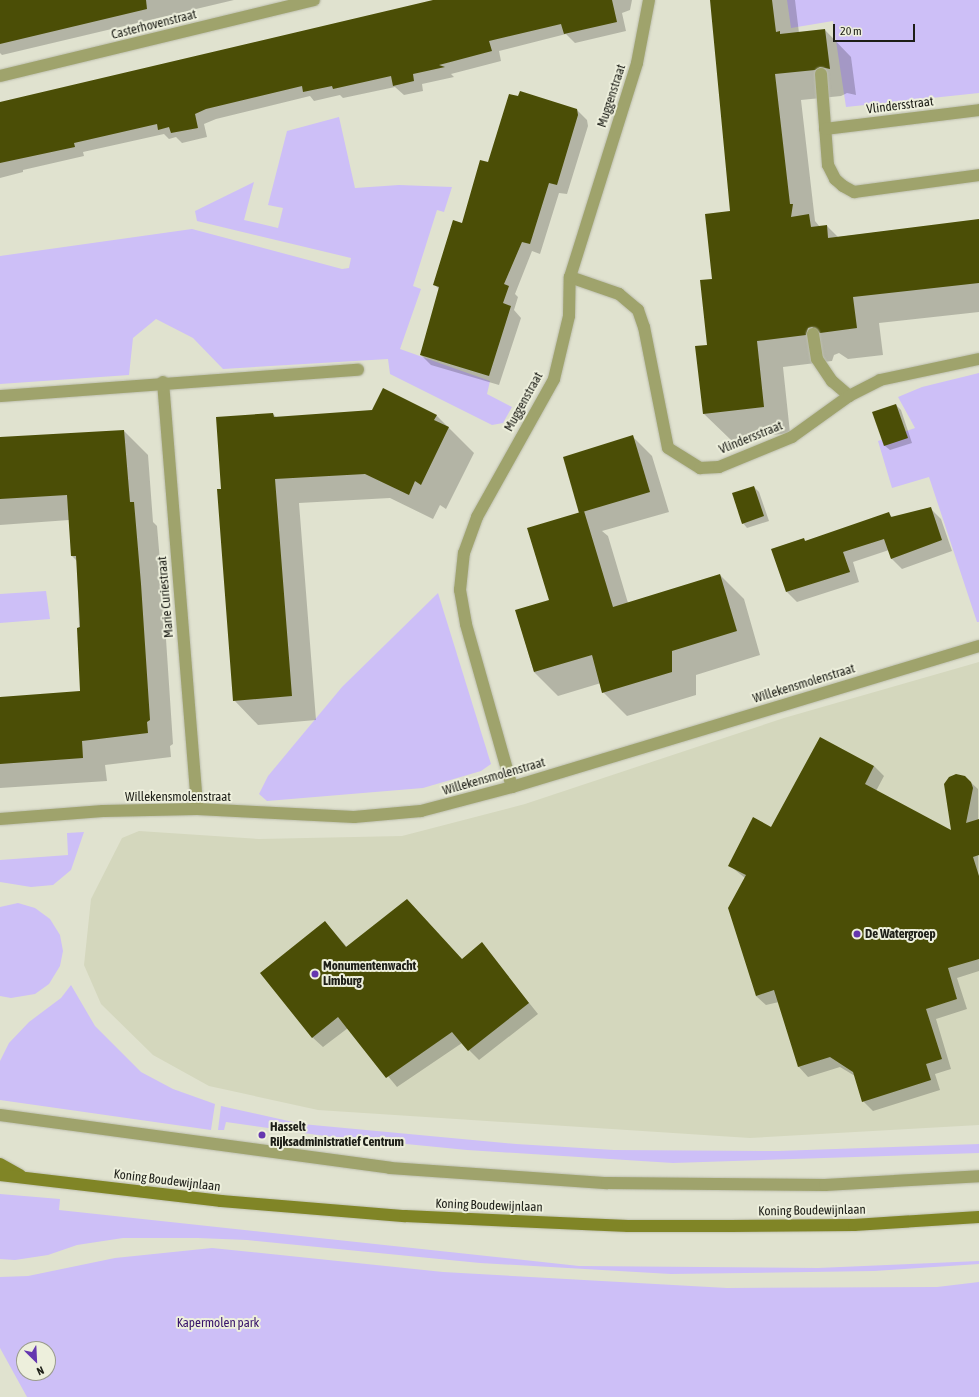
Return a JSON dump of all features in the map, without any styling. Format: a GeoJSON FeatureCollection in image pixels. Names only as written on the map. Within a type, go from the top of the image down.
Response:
{"type":"FeatureCollection","features":[{"type":"Feature","properties":{"kind":"main road"},"geometry":{"type":"LineString","coordinates":[[0,1164],[26,1178]]}},
{"type":"Feature","properties":{"kind":"main road","name":"Koning Boudewijnlaan"},"geometry":{"type":"LineString","coordinates":[[0,1175],[221,1201],[405,1216],[628,1226],[854,1225],[979,1217]]}},
{"type":"Feature","properties":{"kind":"street","name":"Casterhovenstraat"},"geometry":{"type":"LineString","coordinates":[[0,76],[314,0]]}},
{"type":"Feature","properties":{"kind":"street","name":"Muggenstraat"},"geometry":{"type":"LineString","coordinates":[[512,787],[466,624],[460,590],[464,553],[477,517],[554,379],[569,316],[570,277],[637,63],[649,0]]}},
{"type":"Feature","properties":{"kind":"street"},"geometry":{"type":"LineString","coordinates":[[821,74],[824,129],[828,165],[835,179],[854,192],[979,176]]}},
{"type":"Feature","properties":{"kind":"street","name":"Vlindersstraat"},"geometry":{"type":"LineString","coordinates":[[824,129],[979,110]]}},
{"type":"Feature","properties":{"kind":"street","name":"Vlindersstraat"},"geometry":{"type":"LineString","coordinates":[[570,277],[619,294],[638,310],[644,328],[668,448],[700,468],[719,467],[792,437],[849,396],[880,380],[979,359]]}},
{"type":"Feature","properties":{"kind":"street"},"geometry":{"type":"LineString","coordinates":[[813,334],[816,359],[832,381],[849,396]]}},
{"type":"Feature","properties":{"kind":"street"},"geometry":{"type":"LineString","coordinates":[[0,396],[163,382],[358,370]]}},
{"type":"Feature","properties":{"kind":"street","name":"Marie Curiestraat"},"geometry":{"type":"LineString","coordinates":[[163,382],[198,808]]}},
{"type":"Feature","properties":{"kind":"street","name":"Willekensmolenstraat"},"geometry":{"type":"LineString","coordinates":[[0,820],[102,811],[198,808],[354,817],[387,816],[456,804],[979,646]]}},
{"type":"Feature","properties":{"kind":"street"},"geometry":{"type":"LineString","coordinates":[[0,1115],[390,1168],[607,1183],[825,1184],[979,1176]]}},
{"type":"Feature","properties":{"kind":"shaded area"},"geometry":{"type":"Polygon","coordinates":[[[979,662],[979,1125],[750,1138],[318,1110],[209,1086],[153,1055],[101,1004],[84,965],[91,899],[122,838],[139,831],[259,839],[402,836],[525,804],[784,718],[979,662]]]}},
{"type":"Feature","properties":{"kind":"green space"},"geometry":{"type":"Polygon","coordinates":[[[787,0],[979,0],[979,93],[846,107],[833,21],[791,28],[787,0]]]}},
{"type":"Feature","properties":{"kind":"green space"},"geometry":{"type":"Polygon","coordinates":[[[339,117],[355,188],[399,185],[452,187],[444,212],[437,210],[413,286],[421,289],[400,349],[490,381],[487,394],[512,407],[503,423],[492,425],[390,374],[388,359],[223,369],[193,338],[156,319],[133,338],[129,375],[0,384],[0,256],[192,229],[342,269],[349,268],[351,258],[197,221],[195,211],[254,182],[244,220],[278,228],[283,208],[268,205],[287,131],[339,117]]]}},
{"type":"Feature","properties":{"kind":"green space"},"geometry":{"type":"Polygon","coordinates":[[[979,373],[979,622],[977,622],[929,477],[892,488],[878,441],[915,428],[898,397],[922,387],[979,373]]]}},
{"type":"Feature","properties":{"kind":"green space"},"geometry":{"type":"Polygon","coordinates":[[[46,591],[50,619],[0,623],[0,594],[46,591]]]}},
{"type":"Feature","properties":{"kind":"green space"},"geometry":{"type":"Polygon","coordinates":[[[438,593],[491,764],[481,771],[423,788],[267,801],[259,794],[268,776],[342,687],[438,593]]]}},
{"type":"Feature","properties":{"kind":"green space"},"geometry":{"type":"Polygon","coordinates":[[[84,832],[71,870],[53,885],[31,887],[0,882],[0,860],[68,855],[67,833],[84,832]]]}},
{"type":"Feature","properties":{"kind":"green space"},"geometry":{"type":"Polygon","coordinates":[[[18,903],[35,908],[50,919],[60,935],[63,951],[60,966],[49,984],[35,994],[11,998],[0,996],[0,907],[18,903]]]}},
{"type":"Feature","properties":{"kind":"green space"},"geometry":{"type":"Polygon","coordinates":[[[71,985],[95,1026],[141,1072],[173,1089],[215,1104],[211,1130],[0,1100],[0,1061],[9,1043],[29,1022],[61,998],[71,985]]]}},
{"type":"Feature","properties":{"kind":"green space"},"geometry":{"type":"Polygon","coordinates":[[[221,1106],[302,1124],[516,1144],[614,1150],[778,1151],[979,1144],[979,1153],[673,1163],[467,1150],[325,1136],[226,1122],[224,1130],[218,1130],[221,1106]]]}},
{"type":"Feature","properties":{"kind":"green space"},"geometry":{"type":"Polygon","coordinates":[[[0,1194],[60,1199],[59,1210],[579,1266],[818,1268],[979,1261],[979,1264],[874,1271],[671,1274],[480,1263],[247,1240],[198,1238],[123,1238],[77,1245],[48,1255],[15,1260],[0,1259],[0,1194]]]}},
{"type":"Feature","properties":{"kind":"green space","name":"Kapermolen park"},"geometry":{"type":"Polygon","coordinates":[[[212,1248],[443,1272],[727,1288],[937,1287],[979,1282],[979,1397],[27,1397],[18,1381],[56,1381],[56,1341],[16,1341],[16,1377],[0,1348],[0,1277],[28,1276],[115,1258],[212,1248]]]}},
{"type":"Feature","properties":{"kind":"building"},"geometry":{"type":"Polygon","coordinates":[[[0,0],[146,0],[147,9],[0,44],[0,0]]]}},
{"type":"Feature","properties":{"kind":"building"},"geometry":{"type":"Polygon","coordinates":[[[433,0],[612,0],[617,22],[564,34],[561,24],[489,41],[492,51],[439,65],[445,67],[413,74],[414,81],[393,86],[391,76],[333,89],[332,86],[303,92],[302,86],[206,109],[195,114],[198,128],[171,133],[169,127],[158,130],[157,124],[74,143],[75,147],[0,163],[0,102],[433,0]]]}},
{"type":"Feature","properties":{"kind":"building"},"geometry":{"type":"Polygon","coordinates":[[[710,0],[772,0],[776,32],[780,31],[780,34],[825,29],[830,69],[820,67],[815,70],[775,74],[790,204],[793,204],[791,217],[809,214],[811,227],[827,225],[828,238],[979,219],[979,283],[853,297],[857,328],[820,333],[812,327],[808,328],[806,335],[757,341],[764,407],[703,414],[695,346],[707,345],[700,280],[712,279],[705,214],[730,211],[710,0]]]}},
{"type":"Feature","properties":{"kind":"building"},"geometry":{"type":"Polygon","coordinates":[[[520,91],[577,109],[578,115],[557,185],[549,183],[530,244],[522,242],[504,284],[509,286],[503,303],[511,306],[489,376],[420,355],[439,287],[433,285],[453,220],[462,223],[480,160],[488,162],[509,94],[518,96],[520,91]]]}},
{"type":"Feature","properties":{"kind":"building"},"geometry":{"type":"Polygon","coordinates":[[[383,388],[437,415],[434,420],[449,427],[421,485],[415,481],[409,495],[365,474],[275,479],[292,696],[233,701],[217,489],[221,489],[216,417],[273,413],[274,417],[372,410],[383,388]]]}},
{"type":"Feature","properties":{"kind":"building"},"geometry":{"type":"Polygon","coordinates":[[[896,404],[908,438],[884,446],[872,412],[896,404]]]}},
{"type":"Feature","properties":{"kind":"building"},"geometry":{"type":"Polygon","coordinates":[[[124,430],[130,502],[134,502],[141,584],[150,720],[147,722],[148,733],[82,741],[83,758],[0,764],[0,697],[80,691],[77,628],[80,627],[76,556],[71,556],[67,495],[0,499],[0,437],[124,430]]]}},
{"type":"Feature","properties":{"kind":"building"},"geometry":{"type":"Polygon","coordinates":[[[633,435],[650,492],[579,513],[563,457],[633,435]]]}},
{"type":"Feature","properties":{"kind":"building"},"geometry":{"type":"Polygon","coordinates":[[[754,486],[764,516],[742,524],[732,493],[754,486]]]}},
{"type":"Feature","properties":{"kind":"building"},"geometry":{"type":"Polygon","coordinates":[[[931,507],[942,540],[891,559],[884,539],[843,552],[850,572],[786,592],[771,549],[804,538],[805,541],[889,512],[891,517],[931,507]]]}},
{"type":"Feature","properties":{"kind":"building"},"geometry":{"type":"Polygon","coordinates":[[[584,511],[613,607],[720,574],[737,631],[672,651],[672,672],[602,693],[592,655],[534,672],[515,610],[549,600],[527,528],[584,511]]]}},
{"type":"Feature","properties":{"kind":"building","name":"De Watergroep"},"geometry":{"type":"Polygon","coordinates":[[[820,737],[874,766],[865,784],[951,830],[944,784],[949,777],[956,774],[965,776],[971,782],[973,788],[966,823],[979,819],[979,855],[973,857],[979,876],[979,959],[948,968],[957,999],[926,1009],[942,1059],[926,1064],[931,1080],[862,1102],[853,1072],[830,1057],[798,1067],[774,990],[756,996],[728,908],[746,875],[728,866],[753,817],[771,827],[820,737]]]}},
{"type":"Feature","properties":{"kind":"building"},"geometry":{"type":"Polygon","coordinates":[[[407,899],[462,959],[482,942],[529,1003],[468,1051],[452,1032],[386,1078],[338,1017],[312,1038],[260,973],[325,921],[346,947],[407,899]]]}},
{"type":"Feature","properties":{"kind":"place","name":"De Watergroep"},"geometry":{"type":"Point","coordinates":[857,934]}},
{"type":"Feature","properties":{"kind":"place","name":"Monumentenwacht Limburg"},"geometry":{"type":"Point","coordinates":[315,974]}},
{"type":"Feature","properties":{"kind":"place","name":"Hasselt Rijksadministratief Centrum"},"geometry":{"type":"Point","coordinates":[262,1135]}}]}
